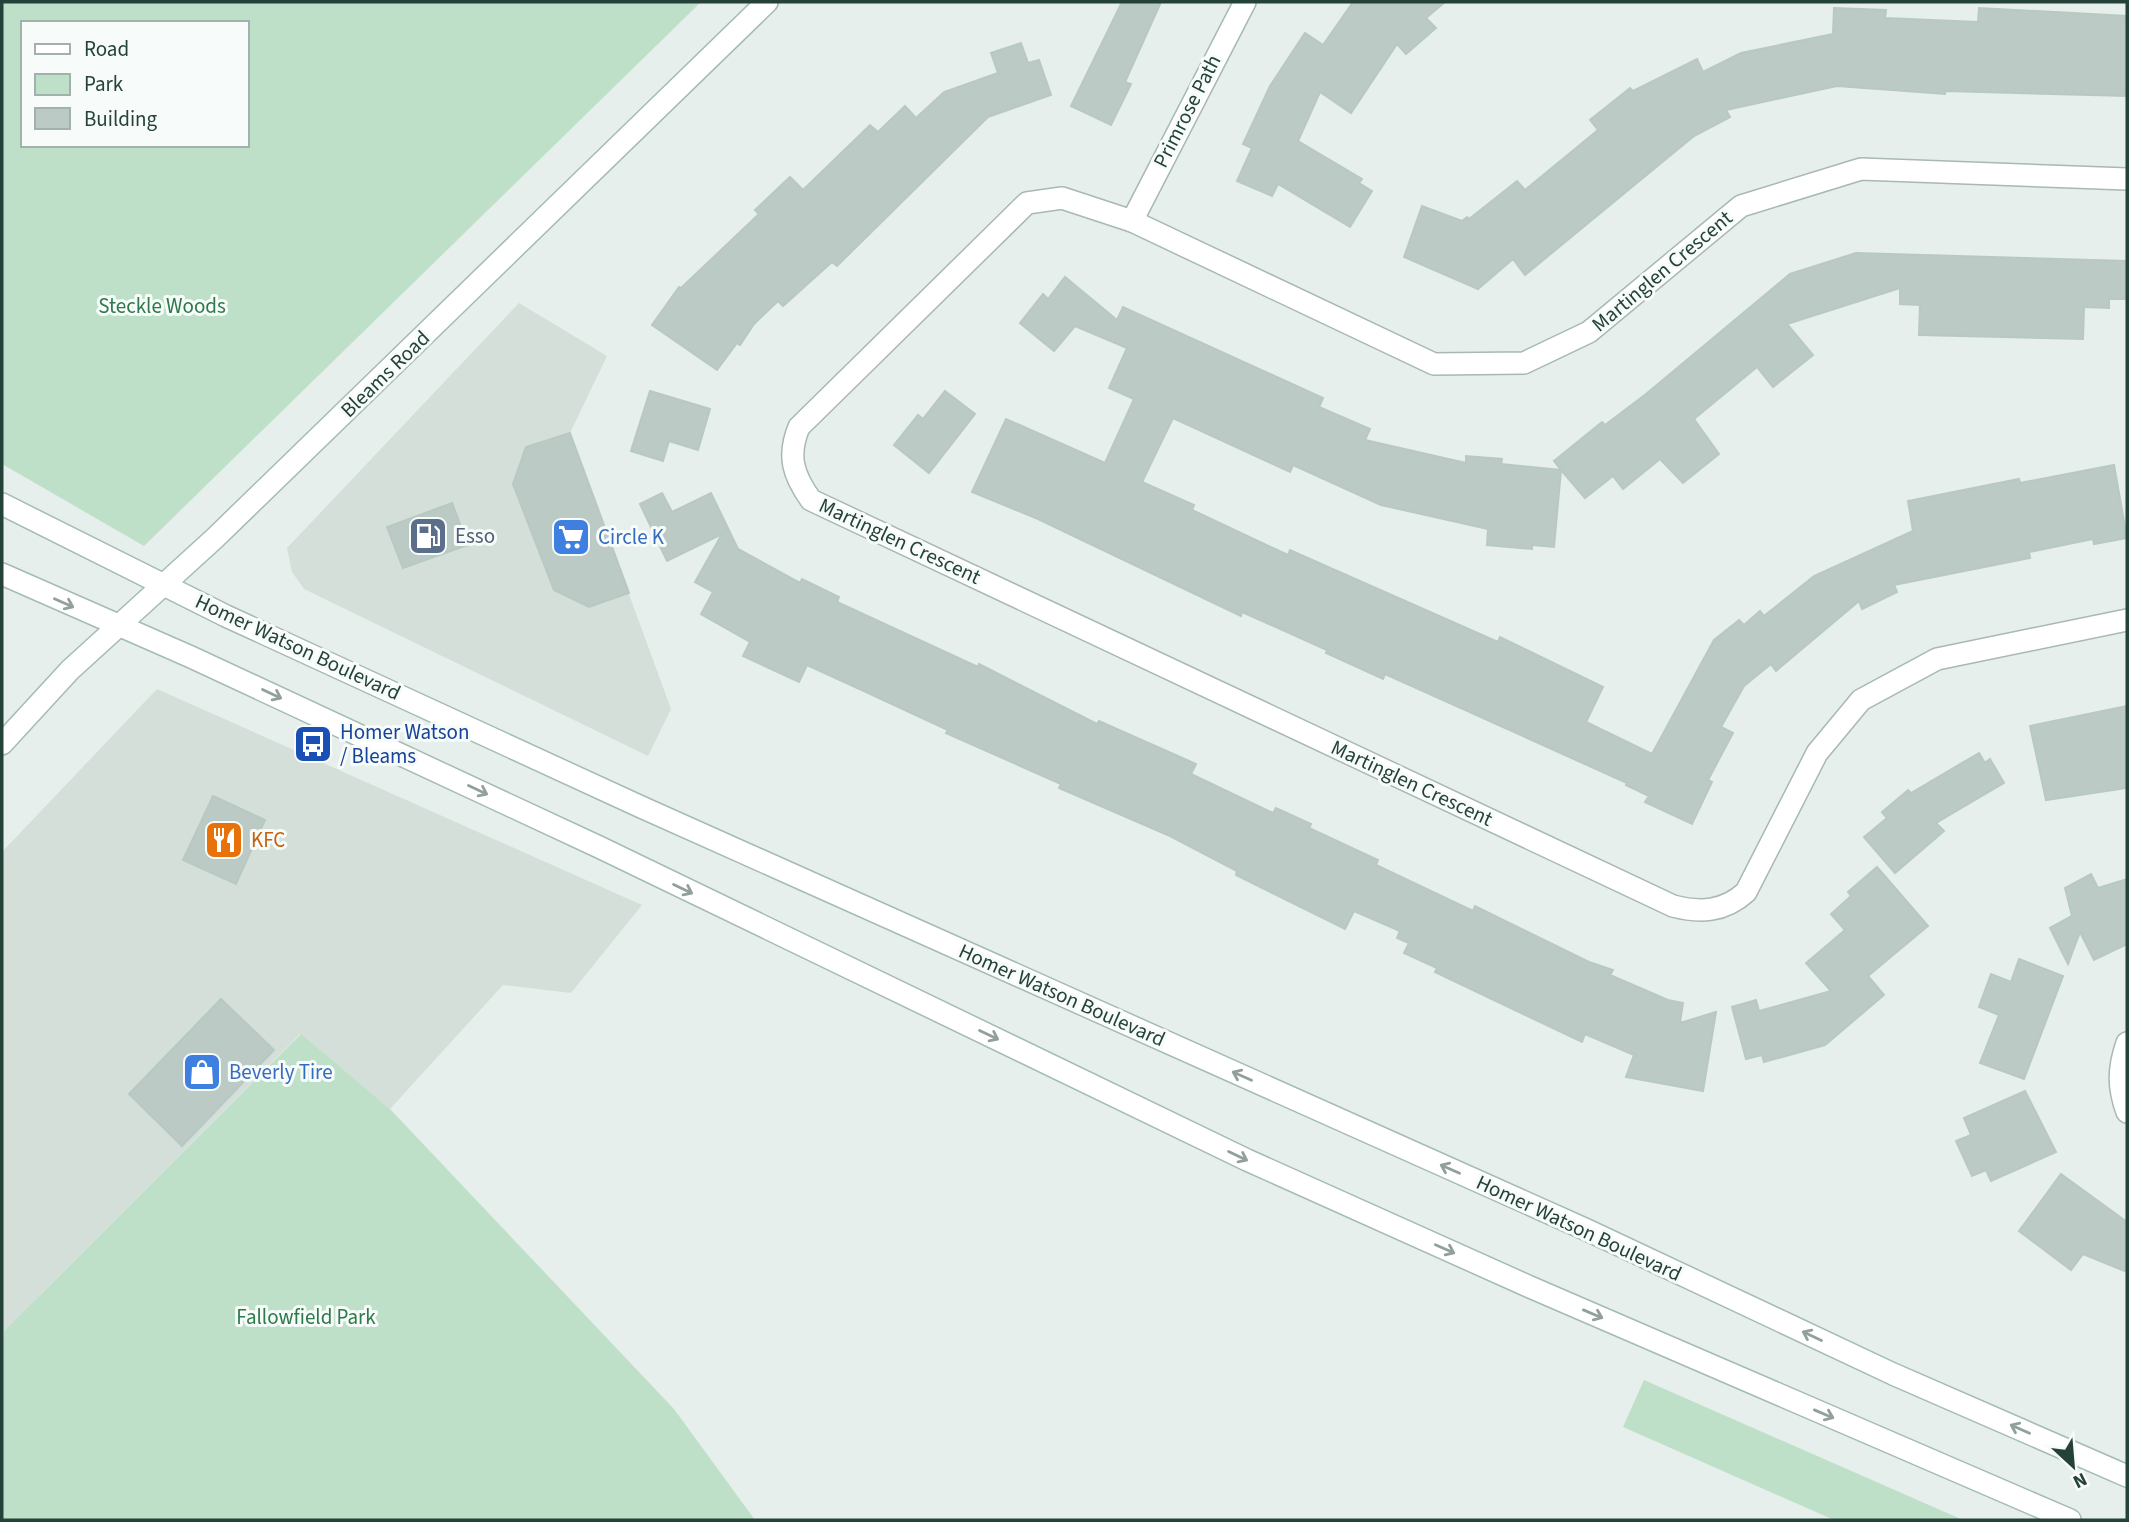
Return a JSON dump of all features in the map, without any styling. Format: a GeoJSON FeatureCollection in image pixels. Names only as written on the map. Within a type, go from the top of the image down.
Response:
{"type":"FeatureCollection","features":[{"type":"Feature","properties":{"kind":"main road","name":"Bleams Road"},"geometry":{"type":"LineString","coordinates":[[2,744],[71,670],[165,584],[459,303],[767,2]]}},
{"type":"Feature","properties":{"kind":"main road","name":"Primrose Path"},"geometry":{"type":"LineString","coordinates":[[1132,221],[1245,2]]}},
{"type":"Feature","properties":{"kind":"main road","name":"Martinglen Crescent"},"geometry":{"type":"LineString","coordinates":[[2127,179],[1861,169],[1741,206],[1589,332],[1524,363],[1434,364],[1132,221],[1062,198],[1027,203],[799,427],[792,444],[791,462],[798,482],[811,500],[1673,906],[1699,912],[1733,903],[1745,892],[1817,753],[1861,700],[1937,659],[2127,620]]}},
{"type":"Feature","properties":{"kind":"main road","name":"Homer Watson Boulevard"},"geometry":{"type":"LineString","coordinates":[[2,504],[226,616],[639,806],[1562,1219],[1894,1374],[2127,1476]]}},
{"type":"Feature","properties":{"kind":"main road"},"geometry":{"type":"LineString","coordinates":[[2,574],[191,657],[599,847],[1247,1160],[1530,1287],[2070,1520]]}},
{"type":"Feature","properties":{"kind":"main road"},"geometry":{"type":"LineString","coordinates":[[2127,1043],[2119,1068],[2119,1089],[2127,1112]]}},
{"type":"Feature","properties":{"kind":"shaded area"},"geometry":{"type":"Polygon","coordinates":[[[519,303],[607,356],[570,433],[671,709],[648,756],[304,589],[292,572],[287,548],[519,303]]]}},
{"type":"Feature","properties":{"kind":"shaded area"},"geometry":{"type":"Polygon","coordinates":[[[157,689],[642,905],[571,993],[503,985],[390,1109],[300,1034],[2,1333],[2,852],[157,689]]]}},
{"type":"Feature","properties":{"kind":"green space","name":"Steckle Woods"},"geometry":{"type":"Polygon","coordinates":[[[2,2],[701,2],[144,546],[2,464],[2,2]]]}},
{"type":"Feature","properties":{"kind":"green space","name":"Fallowfield Park"},"geometry":{"type":"Polygon","coordinates":[[[301,1034],[390,1109],[674,1409],[755,1520],[2,1520],[2,1333],[301,1034]]]}},
{"type":"Feature","properties":{"kind":"green space"},"geometry":{"type":"Polygon","coordinates":[[[1644,1380],[1963,1520],[1834,1520],[1623,1427],[1644,1380]]]}},
{"type":"Feature","properties":{"kind":"building"},"geometry":{"type":"Polygon","coordinates":[[[1122,2],[1161,2],[1125,82],[1131,84],[1111,125],[1071,106],[1122,2]]]}},
{"type":"Feature","properties":{"kind":"building"},"geometry":{"type":"Polygon","coordinates":[[[1353,2],[1445,2],[1426,18],[1436,28],[1406,54],[1397,44],[1351,113],[1320,92],[1298,141],[1362,179],[1359,183],[1372,191],[1350,227],[1278,184],[1272,196],[1237,181],[1252,148],[1243,144],[1270,86],[1305,33],[1323,45],[1353,2]]]}},
{"type":"Feature","properties":{"kind":"building"},"geometry":{"type":"Polygon","coordinates":[[[1834,8],[1886,10],[1885,18],[1978,22],[1979,8],[2127,16],[2127,96],[1945,91],[1945,94],[1837,86],[1726,110],[1730,117],[1694,136],[1525,275],[1513,259],[1478,289],[1404,257],[1422,206],[1462,221],[1467,217],[1469,219],[1517,181],[1525,190],[1598,130],[1590,120],[1630,88],[1633,91],[1697,59],[1703,72],[1741,53],[1833,34],[1834,8]]]}},
{"type":"Feature","properties":{"kind":"building"},"geometry":{"type":"Polygon","coordinates":[[[1021,43],[1028,63],[1039,60],[1051,95],[988,117],[837,266],[832,262],[783,306],[778,301],[754,324],[740,345],[737,343],[717,370],[652,325],[679,287],[759,214],[755,210],[790,177],[803,190],[870,125],[878,132],[905,106],[916,118],[944,92],[998,73],[991,53],[1021,43]]]}},
{"type":"Feature","properties":{"kind":"building"},"geometry":{"type":"Polygon","coordinates":[[[1856,253],[2127,261],[2127,299],[2109,299],[2109,308],[2084,307],[2083,339],[1919,335],[1920,305],[1900,304],[1900,288],[1787,324],[1813,355],[1773,387],[1757,367],[1694,419],[1719,454],[1683,483],[1660,459],[1623,489],[1613,476],[1585,498],[1554,461],[1602,422],[1605,425],[1646,394],[1790,274],[1856,253]]]}},
{"type":"Feature","properties":{"kind":"building"},"geometry":{"type":"Polygon","coordinates":[[[1065,277],[1117,320],[1123,307],[1323,398],[1319,407],[1370,429],[1365,440],[1466,463],[1466,456],[1502,459],[1501,464],[1561,470],[1554,547],[1532,545],[1532,549],[1487,545],[1488,529],[1381,505],[1293,465],[1290,472],[1173,418],[1142,482],[1194,505],[1192,510],[1288,555],[1290,550],[1498,642],[1500,637],[1603,687],[1586,722],[1652,754],[1714,640],[1739,620],[1744,625],[1760,611],[1764,616],[1814,576],[1913,531],[1908,501],[2019,479],[2020,483],[2114,465],[2127,538],[2094,544],[2093,539],[2029,552],[2030,558],[1894,585],[1897,592],[1862,609],[1859,601],[1776,671],[1771,664],[1744,686],[1721,727],[1733,733],[1708,780],[1712,782],[1692,824],[1645,802],[1649,796],[1626,785],[1627,783],[1385,674],[1383,679],[1326,653],[1327,650],[1242,612],[1241,616],[1038,519],[972,492],[1006,419],[1105,463],[1134,399],[1109,388],[1127,348],[1075,326],[1054,351],[1020,323],[1043,294],[1048,299],[1065,277]]]}},
{"type":"Feature","properties":{"kind":"building"},"geometry":{"type":"Polygon","coordinates":[[[650,391],[710,409],[698,450],[669,441],[663,461],[631,451],[650,391]]]}},
{"type":"Feature","properties":{"kind":"building"},"geometry":{"type":"Polygon","coordinates":[[[945,391],[975,414],[929,473],[894,445],[918,415],[923,419],[945,391]]]}},
{"type":"Feature","properties":{"kind":"building","name":"Circle K"},"geometry":{"type":"Polygon","coordinates":[[[570,433],[629,593],[589,607],[554,590],[513,484],[526,447],[570,433]]]}},
{"type":"Feature","properties":{"kind":"building"},"geometry":{"type":"Polygon","coordinates":[[[662,493],[672,512],[711,493],[738,549],[800,583],[802,579],[839,597],[837,602],[978,667],[979,664],[1097,724],[1099,721],[1196,764],[1191,774],[1273,813],[1276,808],[1311,824],[1309,828],[1378,860],[1376,865],[1473,911],[1475,906],[1589,962],[1613,970],[1610,975],[1668,1000],[1683,1003],[1680,1023],[1716,1012],[1703,1091],[1626,1077],[1634,1055],[1585,1034],[1582,1042],[1435,972],[1437,968],[1404,953],[1409,943],[1397,938],[1400,931],[1354,911],[1345,929],[1236,875],[1237,871],[1170,836],[1059,788],[1061,784],[946,733],[948,730],[807,665],[799,682],[743,656],[750,642],[701,614],[713,592],[695,582],[722,534],[667,561],[640,504],[662,493]]]}},
{"type":"Feature","properties":{"kind":"building","name":"Esso"},"geometry":{"type":"Polygon","coordinates":[[[452,503],[468,545],[403,568],[387,527],[452,503]]]}},
{"type":"Feature","properties":{"kind":"building"},"geometry":{"type":"Polygon","coordinates":[[[2127,706],[2127,788],[2046,800],[2030,726],[2127,706]]]}},
{"type":"Feature","properties":{"kind":"building"},"geometry":{"type":"Polygon","coordinates":[[[1979,753],[1985,763],[1990,759],[2004,783],[1936,823],[1944,831],[1895,873],[1864,837],[1887,818],[1882,812],[1908,790],[1911,793],[1979,753]]]}},
{"type":"Feature","properties":{"kind":"building","name":"KFC"},"geometry":{"type":"Polygon","coordinates":[[[213,796],[265,820],[236,884],[183,860],[213,796]]]}},
{"type":"Feature","properties":{"kind":"building"},"geometry":{"type":"Polygon","coordinates":[[[1877,867],[1928,926],[1868,976],[1884,995],[1825,1045],[1764,1062],[1762,1055],[1746,1059],[1732,1007],[1756,1000],[1759,1011],[1831,991],[1806,963],[1845,930],[1831,914],[1851,896],[1848,892],[1877,867]]]}},
{"type":"Feature","properties":{"kind":"building"},"geometry":{"type":"Polygon","coordinates":[[[2091,874],[2098,888],[2127,879],[2127,944],[2094,960],[2080,932],[2068,964],[2050,928],[2072,916],[2065,888],[2091,874]]]}},
{"type":"Feature","properties":{"kind":"building"},"geometry":{"type":"Polygon","coordinates":[[[2019,959],[2063,976],[2024,1079],[1980,1063],[1999,1015],[1979,1007],[1991,974],[2011,982],[2019,959]]]}},
{"type":"Feature","properties":{"kind":"building","name":"Beverly Tire"},"geometry":{"type":"Polygon","coordinates":[[[221,999],[274,1050],[182,1146],[129,1094],[221,999]]]}},
{"type":"Feature","properties":{"kind":"building"},"geometry":{"type":"Polygon","coordinates":[[[2025,1091],[2056,1152],[1991,1181],[1986,1170],[1972,1176],[1956,1141],[1971,1135],[1964,1118],[2025,1091]]]}},
{"type":"Feature","properties":{"kind":"building"},"geometry":{"type":"Polygon","coordinates":[[[2061,1174],[2127,1222],[2127,1272],[2083,1254],[2071,1270],[2019,1231],[2061,1174]]]}},
{"type":"Feature","properties":{"kind":"place","name":"Esso"},"geometry":{"type":"Point","coordinates":[428,536]}},
{"type":"Feature","properties":{"kind":"place","name":"Circle K"},"geometry":{"type":"Point","coordinates":[571,537]}},
{"type":"Feature","properties":{"kind":"place","name":"Homer Watson / Bleams"},"geometry":{"type":"Point","coordinates":[313,744]}},
{"type":"Feature","properties":{"kind":"place","name":"KFC"},"geometry":{"type":"Point","coordinates":[224,840]}},
{"type":"Feature","properties":{"kind":"place","name":"Beverly Tire"},"geometry":{"type":"Point","coordinates":[202,1072]}}]}
